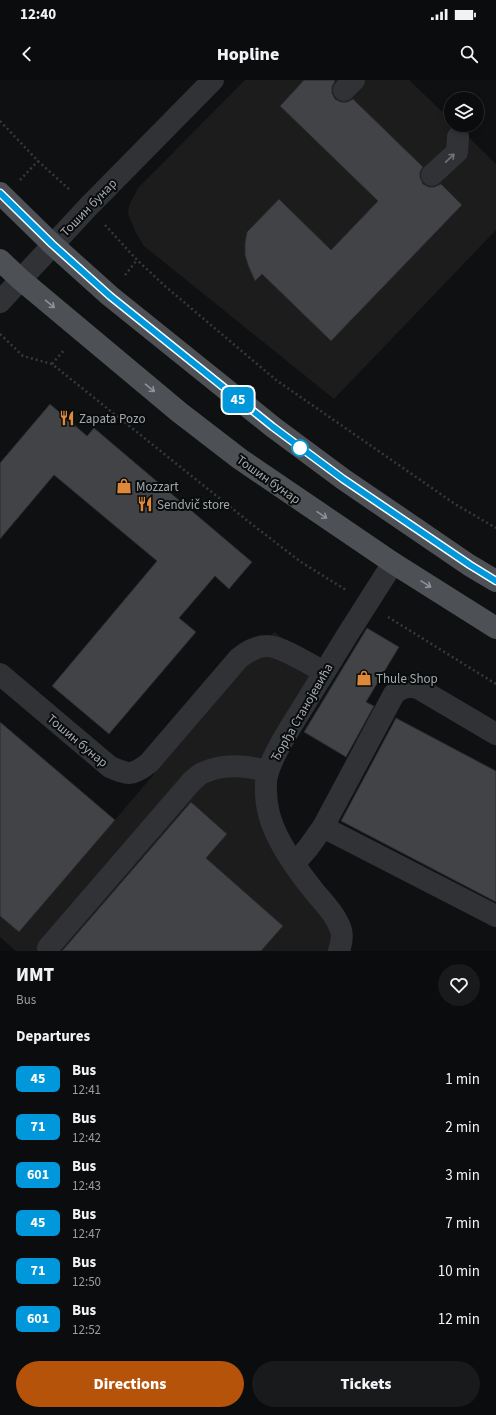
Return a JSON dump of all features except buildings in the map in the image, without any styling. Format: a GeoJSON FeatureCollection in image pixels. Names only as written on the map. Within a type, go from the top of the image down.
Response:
{"type":"FeatureCollection","features":[{"type":"Feature","properties":{"kind":"main road"},"geometry":{"type":"LineString","coordinates":[[0,193],[52,244]]}},
{"type":"Feature","properties":{"kind":"main road","name":"Тошин бунар"},"geometry":{"type":"LineString","coordinates":[[52,244],[110,296],[223,388],[314,458],[423,534],[496,581]]}},
{"type":"Feature","properties":{"kind":"main road","name":"Тошин бунар"},"geometry":{"type":"LineString","coordinates":[[0,260],[20,279],[179,412],[234,455],[393,564],[496,628]]}},
{"type":"Feature","properties":{"kind":"street","name":"Тошин бунар"},"geometry":{"type":"LineString","coordinates":[[52,244],[201,84]]}},
{"type":"Feature","properties":{"kind":"street"},"geometry":{"type":"LineString","coordinates":[[432,175],[457,152],[458,137]]}},
{"type":"Feature","properties":{"kind":"street"},"geometry":{"type":"LineString","coordinates":[[0,302],[52,244]]}},
{"type":"Feature","properties":{"kind":"street","name":"Ђорђа Станојевића"},"geometry":{"type":"LineString","coordinates":[[339,951],[342,940],[342,932],[339,925],[329,909],[294,864],[273,828],[267,808],[266,781],[268,770],[285,736],[367,603],[393,564]]}},
{"type":"Feature","properties":{"kind":"street","name":"Тошин бунар"},"geometry":{"type":"LineString","coordinates":[[0,674],[110,767],[124,773],[137,773],[149,763],[239,658],[249,650],[268,646],[324,672]]}},
{"type":"Feature","properties":{"kind":"street"},"geometry":{"type":"LineString","coordinates":[[294,864],[323,827],[394,694],[399,690],[411,687],[418,688],[496,734]]}},
{"type":"Feature","properties":{"kind":"street"},"geometry":{"type":"LineString","coordinates":[[48,948],[192,781],[203,772],[218,767],[235,766],[268,770]]}},
{"type":"Feature","properties":{"kind":"street"},"geometry":{"type":"LineString","coordinates":[[323,827],[496,916]]}},
{"type":"Feature","properties":{"kind":"path"},"geometry":{"type":"LineString","coordinates":[[0,121],[38,161]]}},
{"type":"Feature","properties":{"kind":"path"},"geometry":{"type":"LineString","coordinates":[[137,260],[166,287],[276,380],[455,504],[496,528]]}},
{"type":"Feature","properties":{"kind":"path"},"geometry":{"type":"LineString","coordinates":[[0,334],[23,356],[52,364],[254,527],[301,562],[496,684]]}},
{"type":"Feature","properties":{"kind":"shaded area"},"geometry":{"type":"Polygon","coordinates":[[[245,80],[409,80],[444,113],[444,132],[463,132],[496,164],[496,230],[334,399],[144,246],[136,233],[128,214],[129,206],[138,188],[245,80]]]}},
{"type":"Feature","properties":{"kind":"shaded area"},"geometry":{"type":"Polygon","coordinates":[[[274,632],[326,668],[285,737],[267,808],[329,909],[339,951],[16,951],[0,937],[0,722],[115,820],[274,632]]]}},
{"type":"Feature","properties":{"kind":"bus line","name":"45"},"geometry":{"type":"LineString","coordinates":[[0,193],[52,244],[110,296],[223,388],[343,479],[423,534],[496,581]]}},
{"type":"Feature","properties":{"kind":"place","name":"Zapata Pozo"},"geometry":{"type":"Point","coordinates":[67,418]}},
{"type":"Feature","properties":{"kind":"place","name":"Mozzart"},"geometry":{"type":"Point","coordinates":[124,486]}},
{"type":"Feature","properties":{"kind":"place","name":"Sendvič store"},"geometry":{"type":"Point","coordinates":[145,504]}},
{"type":"Feature","properties":{"kind":"place","name":"Thule Shop"},"geometry":{"type":"Point","coordinates":[364,678]}}]}
